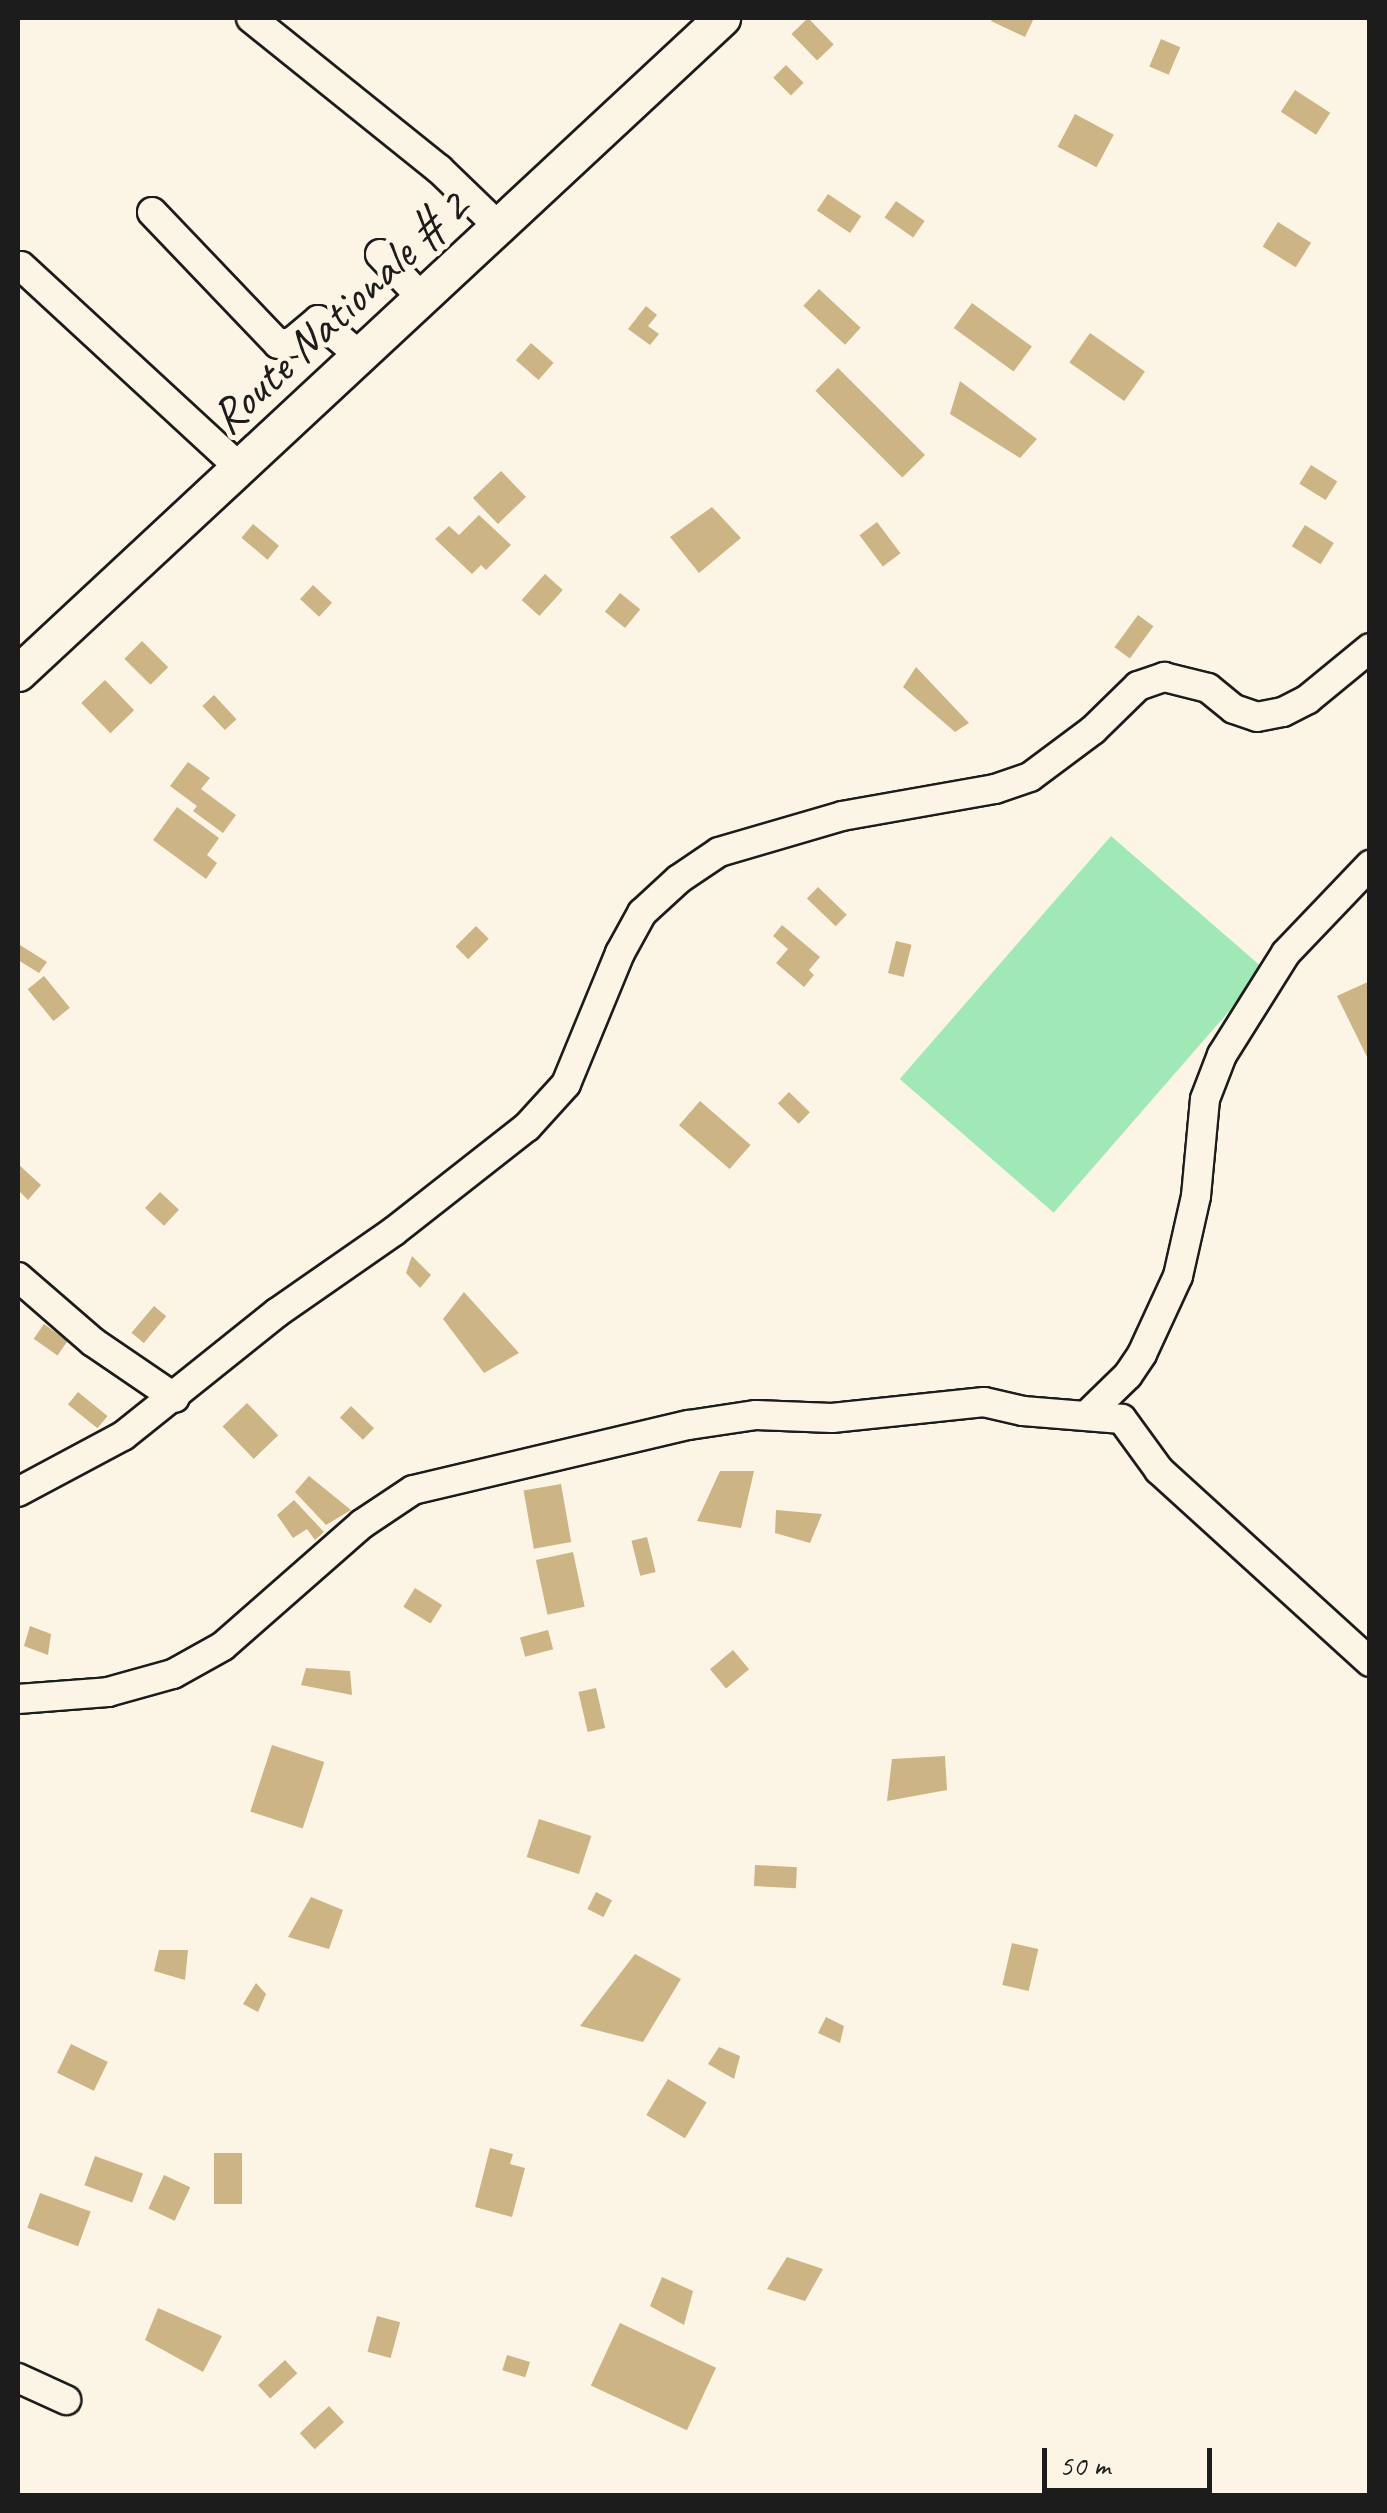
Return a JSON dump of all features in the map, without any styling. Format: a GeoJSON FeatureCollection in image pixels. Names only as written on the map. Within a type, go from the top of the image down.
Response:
{"type":"FeatureCollection","features":[{"type":"Feature","properties":{"kind":"main road","name":"Route Nationale # 2"},"geometry":{"type":"LineString","coordinates":[[18,673],[722,18]]}},
{"type":"Feature","properties":{"kind":"street"},"geometry":{"type":"LineString","coordinates":[[251,18],[439,169],[499,228]]}},
{"type":"Feature","properties":{"kind":"street"},"geometry":{"type":"LineString","coordinates":[[152,212],[278,344],[292,342],[318,320],[360,355]]}},
{"type":"Feature","properties":{"kind":"street"},"geometry":{"type":"LineString","coordinates":[[380,254],[422,298]]}},
{"type":"Feature","properties":{"kind":"street"},"geometry":{"type":"LineString","coordinates":[[21,266],[240,468]]}},
{"type":"Feature","properties":{"kind":"street"},"geometry":{"type":"LineString","coordinates":[[18,1492],[122,1436],[175,1398],[218,1358],[393,1232],[527,1127],[566,1084],[620,953],[642,913],[679,879],[720,852],[842,816],[995,789],[1030,777],[1093,730],[1138,686],[1164,676],[1208,688],[1234,709],[1258,717],[1284,712],[1308,699],[1370,648]]}},
{"type":"Feature","properties":{"kind":"street"},"geometry":{"type":"LineString","coordinates":[[1087,1415],[1128,1375],[1142,1354],[1178,1276],[1196,1196],[1205,1099],[1222,1055],[1286,953],[1370,865]]}},
{"type":"Feature","properties":{"kind":"street"},"geometry":{"type":"LineString","coordinates":[[18,1277],[93,1342],[175,1398]]}},
{"type":"Feature","properties":{"kind":"street"},"geometry":{"type":"LineString","coordinates":[[18,1700],[108,1692],[174,1674],[223,1646],[387,1504],[446,1480],[689,1425],[756,1415],[832,1418],[984,1402],[1023,1411],[1122,1420],[1160,1470],[1370,1662]]}},
{"type":"Feature","properties":{"kind":"street"},"geometry":{"type":"LineString","coordinates":[[18,2378],[66,2400]]}},
{"type":"Feature","properties":{"kind":"green space"},"geometry":{"type":"Polygon","coordinates":[[[1111,836],[1265,970],[1054,1213],[900,1079],[1111,836]]]}},
{"type":"Feature","properties":{"kind":"building"},"geometry":{"type":"Polygon","coordinates":[[[808,18],[834,45],[817,61],[791,34],[808,18]]]}},
{"type":"Feature","properties":{"kind":"building"},"geometry":{"type":"Polygon","coordinates":[[[1034,18],[1025,37],[991,21],[1034,18]]]}},
{"type":"Feature","properties":{"kind":"building"},"geometry":{"type":"Polygon","coordinates":[[[1161,39],[1180,47],[1169,75],[1149,67],[1161,39]]]}},
{"type":"Feature","properties":{"kind":"building"},"geometry":{"type":"Polygon","coordinates":[[[786,65],[804,83],[791,95],[773,78],[786,65]]]}},
{"type":"Feature","properties":{"kind":"building"},"geometry":{"type":"Polygon","coordinates":[[[1295,90],[1330,113],[1316,135],[1281,112],[1295,90]]]}},
{"type":"Feature","properties":{"kind":"building"},"geometry":{"type":"Polygon","coordinates":[[[1075,114],[1114,135],[1096,167],[1058,147],[1075,114]]]}},
{"type":"Feature","properties":{"kind":"building"},"geometry":{"type":"Polygon","coordinates":[[[828,194],[861,216],[850,233],[817,211],[828,194]]]}},
{"type":"Feature","properties":{"kind":"building"},"geometry":{"type":"Polygon","coordinates":[[[896,201],[925,221],[913,237],[885,217],[896,201]]]}},
{"type":"Feature","properties":{"kind":"building"},"geometry":{"type":"Polygon","coordinates":[[[1278,222],[1311,243],[1296,267],[1263,247],[1278,222]]]}},
{"type":"Feature","properties":{"kind":"building"},"geometry":{"type":"Polygon","coordinates":[[[819,289],[861,328],[845,345],[803,306],[819,289]]]}},
{"type":"Feature","properties":{"kind":"building"},"geometry":{"type":"Polygon","coordinates":[[[972,303],[1032,346],[1014,372],[954,328],[972,303]]]}},
{"type":"Feature","properties":{"kind":"building"},"geometry":{"type":"Polygon","coordinates":[[[646,306],[657,315],[648,326],[659,334],[650,345],[628,329],[646,306]]]}},
{"type":"Feature","properties":{"kind":"building"},"geometry":{"type":"Polygon","coordinates":[[[1090,333],[1145,371],[1124,401],[1069,362],[1090,333]]]}},
{"type":"Feature","properties":{"kind":"building"},"geometry":{"type":"Polygon","coordinates":[[[531,343],[554,363],[539,380],[516,360],[531,343]]]}},
{"type":"Feature","properties":{"kind":"building"},"geometry":{"type":"Polygon","coordinates":[[[838,368],[925,455],[902,478],[815,391],[838,368]]]}},
{"type":"Feature","properties":{"kind":"building"},"geometry":{"type":"Polygon","coordinates":[[[960,381],[1037,439],[1020,458],[950,414],[960,381]]]}},
{"type":"Feature","properties":{"kind":"building"},"geometry":{"type":"Polygon","coordinates":[[[1311,465],[1337,481],[1326,500],[1299,484],[1311,465]]]}},
{"type":"Feature","properties":{"kind":"building"},"geometry":{"type":"Polygon","coordinates":[[[501,471],[526,497],[498,524],[473,498],[501,471]]]}},
{"type":"Feature","properties":{"kind":"building"},"geometry":{"type":"Polygon","coordinates":[[[712,507],[741,538],[699,573],[670,537],[712,507]]]}},
{"type":"Feature","properties":{"kind":"building"},"geometry":{"type":"Polygon","coordinates":[[[479,515],[511,545],[486,570],[481,565],[472,574],[435,539],[449,526],[459,535],[479,515]]]}},
{"type":"Feature","properties":{"kind":"building"},"geometry":{"type":"Polygon","coordinates":[[[877,522],[900,553],[883,566],[859,535],[877,522]]]}},
{"type":"Feature","properties":{"kind":"building"},"geometry":{"type":"Polygon","coordinates":[[[253,524],[279,546],[267,560],[241,538],[253,524]]]}},
{"type":"Feature","properties":{"kind":"building"},"geometry":{"type":"Polygon","coordinates":[[[1305,525],[1334,543],[1321,564],[1292,546],[1305,525]]]}},
{"type":"Feature","properties":{"kind":"building"},"geometry":{"type":"Polygon","coordinates":[[[545,574],[563,590],[539,616],[522,600],[545,574]]]}},
{"type":"Feature","properties":{"kind":"building"},"geometry":{"type":"Polygon","coordinates":[[[313,585],[332,603],[319,617],[300,599],[313,585]]]}},
{"type":"Feature","properties":{"kind":"building"},"geometry":{"type":"Polygon","coordinates":[[[620,593],[640,609],[625,628],[605,612],[620,593]]]}},
{"type":"Feature","properties":{"kind":"building"},"geometry":{"type":"Polygon","coordinates":[[[1138,615],[1153,626],[1130,659],[1114,647],[1138,615]]]}},
{"type":"Feature","properties":{"kind":"building"},"geometry":{"type":"Polygon","coordinates":[[[142,641],[168,667],[150,685],[124,659],[142,641]]]}},
{"type":"Feature","properties":{"kind":"building"},"geometry":{"type":"Polygon","coordinates":[[[916,667],[969,723],[955,732],[903,687],[916,667]]]}},
{"type":"Feature","properties":{"kind":"building"},"geometry":{"type":"Polygon","coordinates":[[[105,680],[134,710],[110,733],[81,703],[105,680]]]}},
{"type":"Feature","properties":{"kind":"building"},"geometry":{"type":"Polygon","coordinates":[[[214,695],[237,719],[225,730],[202,706],[214,695]]]}},
{"type":"Feature","properties":{"kind":"building"},"geometry":{"type":"Polygon","coordinates":[[[188,762],[210,778],[201,789],[236,815],[223,833],[193,811],[197,806],[170,786],[188,762]]]}},
{"type":"Feature","properties":{"kind":"building"},"geometry":{"type":"Polygon","coordinates":[[[177,807],[219,838],[207,855],[217,863],[206,879],[153,840],[177,807]]]}},
{"type":"Feature","properties":{"kind":"building"},"geometry":{"type":"Polygon","coordinates":[[[818,887],[847,915],[836,926],[807,899],[818,887]]]}},
{"type":"Feature","properties":{"kind":"building"},"geometry":{"type":"Polygon","coordinates":[[[782,925],[820,957],[809,970],[814,975],[804,987],[776,963],[788,949],[773,936],[782,925]]]}},
{"type":"Feature","properties":{"kind":"building"},"geometry":{"type":"Polygon","coordinates":[[[476,926],[489,939],[468,959],[455,947],[476,926]]]}},
{"type":"Feature","properties":{"kind":"building"},"geometry":{"type":"Polygon","coordinates":[[[896,941],[912,945],[904,977],[888,973],[896,941]]]}},
{"type":"Feature","properties":{"kind":"building"},"geometry":{"type":"Polygon","coordinates":[[[20,945],[47,962],[39,973],[18,960],[20,945]]]}},
{"type":"Feature","properties":{"kind":"building"},"geometry":{"type":"Polygon","coordinates":[[[44,976],[70,1008],[53,1021],[28,989],[44,976]]]}},
{"type":"Feature","properties":{"kind":"building"},"geometry":{"type":"Polygon","coordinates":[[[1370,981],[1370,1063],[1337,996],[1370,981]]]}},
{"type":"Feature","properties":{"kind":"building"},"geometry":{"type":"Polygon","coordinates":[[[789,1092],[810,1112],[799,1124],[778,1104],[789,1092]]]}},
{"type":"Feature","properties":{"kind":"building"},"geometry":{"type":"Polygon","coordinates":[[[700,1101],[751,1145],[730,1169],[679,1125],[700,1101]]]}},
{"type":"Feature","properties":{"kind":"building"},"geometry":{"type":"Polygon","coordinates":[[[18,1164],[41,1185],[28,1200],[18,1190],[18,1164]]]}},
{"type":"Feature","properties":{"kind":"building"},"geometry":{"type":"Polygon","coordinates":[[[160,1192],[179,1210],[164,1226],[145,1208],[160,1192]]]}},
{"type":"Feature","properties":{"kind":"building"},"geometry":{"type":"Polygon","coordinates":[[[412,1256],[431,1275],[420,1288],[406,1273],[412,1256]]]}},
{"type":"Feature","properties":{"kind":"building"},"geometry":{"type":"Polygon","coordinates":[[[464,1292],[519,1353],[484,1373],[443,1319],[464,1292]]]}},
{"type":"Feature","properties":{"kind":"building"},"geometry":{"type":"Polygon","coordinates":[[[154,1306],[166,1316],[144,1343],[132,1333],[154,1306]]]}},
{"type":"Feature","properties":{"kind":"building"},"geometry":{"type":"Polygon","coordinates":[[[44,1324],[68,1341],[57,1355],[34,1339],[44,1324]]]}},
{"type":"Feature","properties":{"kind":"building"},"geometry":{"type":"Polygon","coordinates":[[[78,1392],[108,1416],[97,1428],[68,1404],[78,1392]]]}},
{"type":"Feature","properties":{"kind":"building"},"geometry":{"type":"Polygon","coordinates":[[[247,1403],[278,1435],[254,1459],[223,1427],[247,1403]]]}},
{"type":"Feature","properties":{"kind":"building"},"geometry":{"type":"Polygon","coordinates":[[[351,1406],[374,1428],[363,1440],[340,1418],[351,1406]]]}},
{"type":"Feature","properties":{"kind":"building"},"geometry":{"type":"Polygon","coordinates":[[[720,1471],[754,1471],[741,1528],[697,1521],[720,1471]]]}},
{"type":"Feature","properties":{"kind":"building"},"geometry":{"type":"Polygon","coordinates":[[[309,1476],[351,1510],[326,1525],[295,1492],[309,1476]]]}},
{"type":"Feature","properties":{"kind":"building"},"geometry":{"type":"Polygon","coordinates":[[[561,1484],[571,1542],[534,1549],[524,1491],[561,1484]]]}},
{"type":"Feature","properties":{"kind":"building"},"geometry":{"type":"Polygon","coordinates":[[[294,1500],[324,1532],[315,1540],[307,1529],[293,1538],[277,1515],[294,1500]]]}},
{"type":"Feature","properties":{"kind":"building"},"geometry":{"type":"Polygon","coordinates":[[[776,1510],[822,1514],[810,1543],[775,1533],[776,1510]]]}},
{"type":"Feature","properties":{"kind":"building"},"geometry":{"type":"Polygon","coordinates":[[[647,1537],[656,1572],[640,1576],[631,1541],[647,1537]]]}},
{"type":"Feature","properties":{"kind":"building"},"geometry":{"type":"Polygon","coordinates":[[[573,1552],[585,1607],[547,1615],[536,1560],[573,1552]]]}},
{"type":"Feature","properties":{"kind":"building"},"geometry":{"type":"Polygon","coordinates":[[[415,1588],[442,1605],[430,1624],[403,1607],[415,1588]]]}},
{"type":"Feature","properties":{"kind":"building"},"geometry":{"type":"Polygon","coordinates":[[[30,1626],[51,1634],[48,1655],[24,1646],[30,1626]]]}},
{"type":"Feature","properties":{"kind":"building"},"geometry":{"type":"Polygon","coordinates":[[[548,1630],[553,1649],[525,1657],[520,1638],[548,1630]]]}},
{"type":"Feature","properties":{"kind":"building"},"geometry":{"type":"Polygon","coordinates":[[[733,1650],[749,1669],[726,1688],[710,1669],[733,1650]]]}},
{"type":"Feature","properties":{"kind":"building"},"geometry":{"type":"Polygon","coordinates":[[[306,1668],[350,1671],[352,1695],[301,1685],[306,1668]]]}},
{"type":"Feature","properties":{"kind":"building"},"geometry":{"type":"Polygon","coordinates":[[[596,1688],[605,1728],[588,1732],[578,1692],[596,1688]]]}},
{"type":"Feature","properties":{"kind":"building"},"geometry":{"type":"Polygon","coordinates":[[[272,1745],[324,1762],[303,1829],[250,1812],[272,1745]]]}},
{"type":"Feature","properties":{"kind":"building"},"geometry":{"type":"Polygon","coordinates":[[[945,1756],[947,1790],[887,1801],[892,1759],[945,1756]]]}},
{"type":"Feature","properties":{"kind":"building"},"geometry":{"type":"Polygon","coordinates":[[[539,1819],[591,1836],[579,1874],[527,1857],[539,1819]]]}},
{"type":"Feature","properties":{"kind":"building"},"geometry":{"type":"Polygon","coordinates":[[[755,1865],[797,1867],[796,1888],[754,1886],[755,1865]]]}},
{"type":"Feature","properties":{"kind":"building"},"geometry":{"type":"Polygon","coordinates":[[[596,1892],[612,1900],[603,1917],[587,1909],[596,1892]]]}},
{"type":"Feature","properties":{"kind":"building"},"geometry":{"type":"Polygon","coordinates":[[[311,1897],[343,1910],[329,1949],[288,1937],[311,1897]]]}},
{"type":"Feature","properties":{"kind":"building"},"geometry":{"type":"Polygon","coordinates":[[[1012,1943],[1038,1949],[1029,1991],[1002,1985],[1012,1943]]]}},
{"type":"Feature","properties":{"kind":"building"},"geometry":{"type":"Polygon","coordinates":[[[159,1950],[188,1950],[185,1980],[154,1971],[159,1950]]]}},
{"type":"Feature","properties":{"kind":"building"},"geometry":{"type":"Polygon","coordinates":[[[635,1954],[681,1979],[643,2042],[580,2026],[635,1954]]]}},
{"type":"Feature","properties":{"kind":"building"},"geometry":{"type":"Polygon","coordinates":[[[256,1983],[266,1994],[258,2012],[243,2004],[256,1983]]]}},
{"type":"Feature","properties":{"kind":"building"},"geometry":{"type":"Polygon","coordinates":[[[826,2017],[844,2026],[840,2043],[818,2033],[826,2017]]]}},
{"type":"Feature","properties":{"kind":"building"},"geometry":{"type":"Polygon","coordinates":[[[71,2044],[108,2062],[94,2091],[57,2073],[71,2044]]]}},
{"type":"Feature","properties":{"kind":"building"},"geometry":{"type":"Polygon","coordinates":[[[719,2047],[740,2056],[734,2079],[708,2064],[719,2047]]]}},
{"type":"Feature","properties":{"kind":"building"},"geometry":{"type":"Polygon","coordinates":[[[668,2079],[707,2102],[685,2138],[646,2115],[668,2079]]]}},
{"type":"Feature","properties":{"kind":"building"},"geometry":{"type":"Polygon","coordinates":[[[490,2148],[513,2154],[510,2164],[525,2168],[512,2217],[475,2207],[490,2148]]]}},
{"type":"Feature","properties":{"kind":"building"},"geometry":{"type":"Polygon","coordinates":[[[214,2153],[242,2153],[242,2204],[214,2204],[214,2153]]]}},
{"type":"Feature","properties":{"kind":"building"},"geometry":{"type":"Polygon","coordinates":[[[95,2156],[143,2173],[132,2203],[84,2185],[95,2156]]]}},
{"type":"Feature","properties":{"kind":"building"},"geometry":{"type":"Polygon","coordinates":[[[164,2175],[190,2187],[175,2221],[148,2209],[164,2175]]]}},
{"type":"Feature","properties":{"kind":"building"},"geometry":{"type":"Polygon","coordinates":[[[40,2193],[91,2211],[78,2246],[27,2228],[40,2193]]]}},
{"type":"Feature","properties":{"kind":"building"},"geometry":{"type":"Polygon","coordinates":[[[787,2257],[823,2269],[805,2301],[767,2289],[787,2257]]]}},
{"type":"Feature","properties":{"kind":"building"},"geometry":{"type":"Polygon","coordinates":[[[662,2277],[693,2291],[684,2325],[650,2306],[662,2277]]]}},
{"type":"Feature","properties":{"kind":"building"},"geometry":{"type":"Polygon","coordinates":[[[158,2308],[222,2336],[203,2372],[145,2340],[158,2308]]]}},
{"type":"Feature","properties":{"kind":"building"},"geometry":{"type":"Polygon","coordinates":[[[377,2316],[400,2322],[391,2358],[367,2352],[377,2316]]]}},
{"type":"Feature","properties":{"kind":"building"},"geometry":{"type":"Polygon","coordinates":[[[620,2323],[716,2368],[687,2430],[591,2386],[620,2323]]]}},
{"type":"Feature","properties":{"kind":"building"},"geometry":{"type":"Polygon","coordinates":[[[507,2355],[530,2362],[525,2377],[502,2370],[507,2355]]]}},
{"type":"Feature","properties":{"kind":"building"},"geometry":{"type":"Polygon","coordinates":[[[285,2360],[297,2373],[270,2398],[258,2385],[285,2360]]]}},
{"type":"Feature","properties":{"kind":"building"},"geometry":{"type":"Polygon","coordinates":[[[329,2406],[344,2422],[315,2449],[300,2433],[329,2406]]]}}]}
